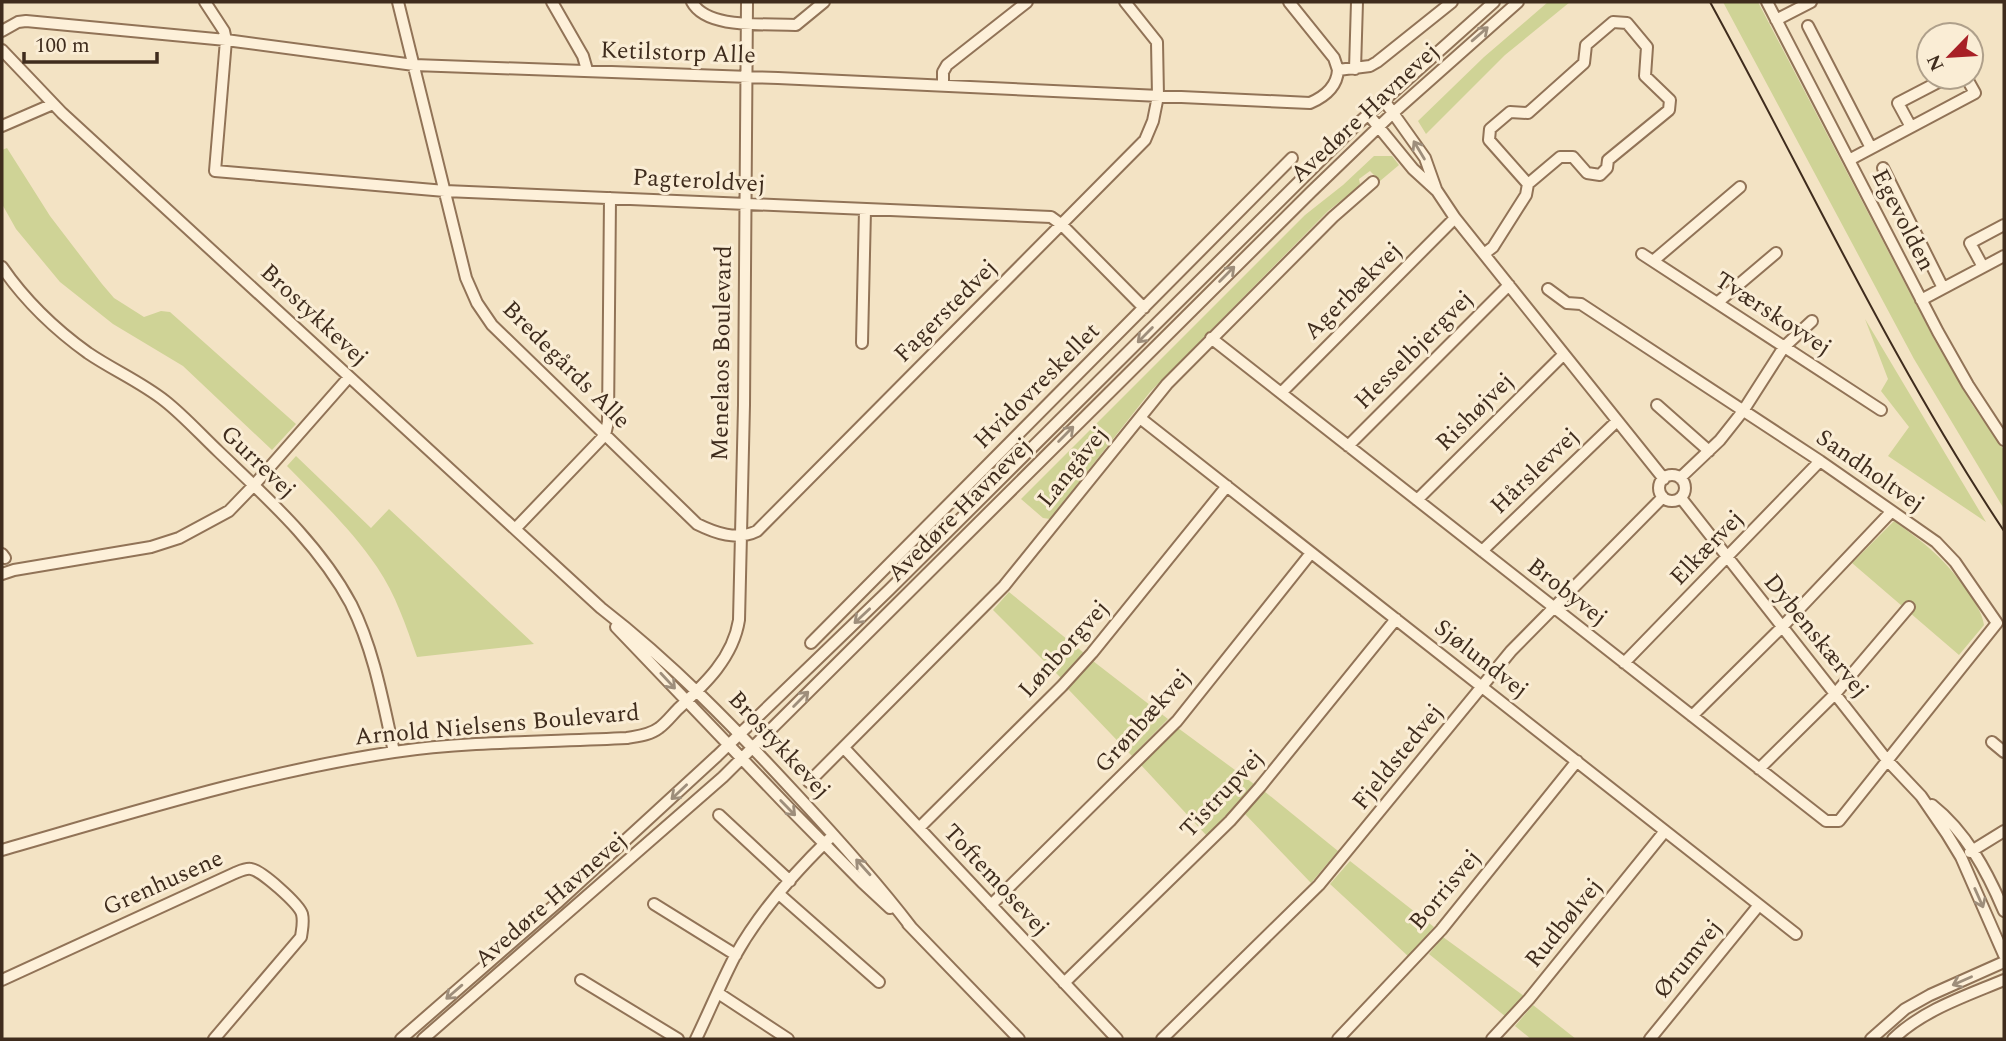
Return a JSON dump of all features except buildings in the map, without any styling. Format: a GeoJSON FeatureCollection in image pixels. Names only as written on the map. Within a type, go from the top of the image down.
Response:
{"type":"FeatureCollection","features":[{"type":"Feature","properties":{"kind":"street"},"geometry":{"type":"LineString","coordinates":[[205,2],[224,32],[226,40]]}},
{"type":"Feature","properties":{"kind":"street","name":"Bredegårds Alle"},"geometry":{"type":"LineString","coordinates":[[398,2],[466,278],[477,303],[492,325],[697,524],[715,533],[740,536]]}},
{"type":"Feature","properties":{"kind":"street"},"geometry":{"type":"LineString","coordinates":[[552,2],[583,56],[587,70]]}},
{"type":"Feature","properties":{"kind":"street"},"geometry":{"type":"LineString","coordinates":[[692,2],[700,12],[715,20],[796,24],[824,2]]}},
{"type":"Feature","properties":{"kind":"street","name":"Menelaos Boulevard"},"geometry":{"type":"LineString","coordinates":[[698,691],[729,652],[736,638],[740,596],[747,2]]}},
{"type":"Feature","properties":{"kind":"street"},"geometry":{"type":"LineString","coordinates":[[943,86],[943,72],[947,65],[1027,2]]}},
{"type":"Feature","properties":{"kind":"street","name":"Fagerstedvej"},"geometry":{"type":"LineString","coordinates":[[740,536],[757,531],[1145,140],[1153,121],[1158,96],[1157,42],[1125,2]]}},
{"type":"Feature","properties":{"kind":"street"},"geometry":{"type":"LineString","coordinates":[[1289,2],[1334,58],[1338,70],[1355,69],[1377,62],[1411,32],[1452,2]]}},
{"type":"Feature","properties":{"kind":"street"},"geometry":{"type":"LineString","coordinates":[[1355,69],[1357,2]]}},
{"type":"Feature","properties":{"kind":"street","name":"Avedøre Havnevej"},"geometry":{"type":"LineString","coordinates":[[401,1039],[557,903],[728,745],[889,590],[1383,99],[1494,2]]}},
{"type":"Feature","properties":{"kind":"street","name":"Avedøre Havnevej"},"geometry":{"type":"LineString","coordinates":[[423,1039],[664,830],[753,747],[1268,234],[1393,113],[1518,2]]}},
{"type":"Feature","properties":{"kind":"street","name":"Egevolden"},"geometry":{"type":"LineString","coordinates":[[1767,2],[1921,300],[1968,385],[2004,440]]}},
{"type":"Feature","properties":{"kind":"street"},"geometry":{"type":"LineString","coordinates":[[1776,20],[1795,5],[1811,2]]}},
{"type":"Feature","properties":{"kind":"street","name":"Ketilstorp Alle"},"geometry":{"type":"LineString","coordinates":[[2,31],[26,21],[226,40],[414,65],[587,70],[1310,103],[1323,98],[1329,91],[1338,76],[1338,70]]}},
{"type":"Feature","properties":{"kind":"street"},"geometry":{"type":"LineString","coordinates":[[1484,254],[1493,247],[1526,195],[1528,184],[1560,157],[1573,157],[1587,173],[1600,174],[1607,168],[1608,160],[1669,110],[1670,100],[1646,76],[1647,47],[1627,23],[1613,22],[1586,45],[1584,63],[1528,113],[1510,112],[1490,129],[1489,140],[1528,184]]}},
{"type":"Feature","properties":{"kind":"street","name":"Egevolden"},"geometry":{"type":"LineString","coordinates":[[1808,26],[1871,148]]}},
{"type":"Feature","properties":{"kind":"street","name":"Pagteroldvej"},"geometry":{"type":"LineString","coordinates":[[226,40],[215,171],[444,191],[1051,217],[1062,225]]}},
{"type":"Feature","properties":{"kind":"street","name":"Brostykkevej"},"geometry":{"type":"LineString","coordinates":[[2,50],[53,104],[349,377],[601,608],[698,691],[870,874],[911,927]]}},
{"type":"Feature","properties":{"kind":"street"},"geometry":{"type":"LineString","coordinates":[[1911,127],[1898,103],[1921,91]]}},
{"type":"Feature","properties":{"kind":"street","name":"Egevolden"},"geometry":{"type":"LineString","coordinates":[[1849,160],[1975,93],[1974,91]]}},
{"type":"Feature","properties":{"kind":"street"},"geometry":{"type":"LineString","coordinates":[[1383,99],[1425,158],[1437,191],[1455,218],[1664,479]]}},
{"type":"Feature","properties":{"kind":"street"},"geometry":{"type":"LineString","coordinates":[[2,125],[53,104]]}},
{"type":"Feature","properties":{"kind":"street"},"geometry":{"type":"LineString","coordinates":[[1368,114],[1413,169],[1437,191]]}},
{"type":"Feature","properties":{"kind":"street","name":"Hvidovreskellet"},"geometry":{"type":"LineString","coordinates":[[811,643],[1292,158]]}},
{"type":"Feature","properties":{"kind":"street","name":"Egevolden"},"geometry":{"type":"LineString","coordinates":[[1882,168],[1943,288]]}},
{"type":"Feature","properties":{"kind":"street","name":"Langåvej"},"geometry":{"type":"LineString","coordinates":[[809,782],[1004,586],[1167,384],[1333,217],[1373,182]]}},
{"type":"Feature","properties":{"kind":"street"},"geometry":{"type":"LineString","coordinates":[[1653,261],[1740,187]]}},
{"type":"Feature","properties":{"kind":"street"},"geometry":{"type":"LineString","coordinates":[[515,529],[605,435],[608,422],[610,198]]}},
{"type":"Feature","properties":{"kind":"street"},"geometry":{"type":"LineString","coordinates":[[862,343],[864,210]]}},
{"type":"Feature","properties":{"kind":"street","name":"Agerbækvej"},"geometry":{"type":"LineString","coordinates":[[1281,393],[1455,218]]}},
{"type":"Feature","properties":{"kind":"street"},"geometry":{"type":"LineString","coordinates":[[1062,225],[1144,308]]}},
{"type":"Feature","properties":{"kind":"street","name":"Egevolden"},"geometry":{"type":"LineString","coordinates":[[1983,267],[1970,243],[2004,225]]}},
{"type":"Feature","properties":{"kind":"street"},"geometry":{"type":"LineString","coordinates":[[1717,303],[1776,253]]}},
{"type":"Feature","properties":{"kind":"street","name":"Tværskovvej"},"geometry":{"type":"LineString","coordinates":[[1642,254],[1881,410]]}},
{"type":"Feature","properties":{"kind":"street","name":"Egevolden"},"geometry":{"type":"LineString","coordinates":[[1921,300],[2004,256]]}},
{"type":"Feature","properties":{"kind":"street","name":"Gurrevej"},"geometry":{"type":"LineString","coordinates":[[2,267],[30,302],[62,332],[88,352],[166,401],[301,534],[330,570],[351,605],[379,682],[394,752]]}},
{"type":"Feature","properties":{"kind":"street","name":"Hesselbjergvej"},"geometry":{"type":"LineString","coordinates":[[1348,446],[1509,285]]}},
{"type":"Feature","properties":{"kind":"street","name":"Sandholtvej"},"geometry":{"type":"LineString","coordinates":[[1548,289],[1567,303],[1581,304],[1820,461],[1936,542],[1955,562],[1997,623],[1887,760]]}},
{"type":"Feature","properties":{"kind":"street"},"geometry":{"type":"LineString","coordinates":[[1680,478],[1709,451],[1742,411],[1784,347],[1812,321]]}},
{"type":"Feature","properties":{"kind":"street","name":"Brobyvej"},"geometry":{"type":"LineString","coordinates":[[1211,338],[1826,821],[1839,821],[1887,760]]}},
{"type":"Feature","properties":{"kind":"street","name":"Rishøjvej"},"geometry":{"type":"LineString","coordinates":[[1417,500],[1564,354]]}},
{"type":"Feature","properties":{"kind":"street"},"geometry":{"type":"LineString","coordinates":[[2,574],[151,547],[179,538],[229,511],[349,377]]}},
{"type":"Feature","properties":{"kind":"street"},"geometry":{"type":"LineString","coordinates":[[1657,405],[1709,451]]}},
{"type":"Feature","properties":{"kind":"street","name":"Sjølundvej"},"geometry":{"type":"LineString","coordinates":[[1140,418],[1796,934]]}},
{"type":"Feature","properties":{"kind":"street","name":"Hårslevvej"},"geometry":{"type":"LineString","coordinates":[[1482,551],[1617,421]]}},
{"type":"Feature","properties":{"kind":"street","name":"Elkærvej"},"geometry":{"type":"LineString","coordinates":[[1624,663],[1820,461]]}},
{"type":"Feature","properties":{"kind":"street"},"geometry":{"type":"LineString","coordinates":[[1672,475],[1680,478],[1685,487],[1681,498],[1671,501],[1663,497],[1660,485],[1664,479],[1672,475]]}},
{"type":"Feature","properties":{"kind":"street","name":"Lønborgvej"},"geometry":{"type":"LineString","coordinates":[[919,828],[1093,653],[1227,486]]}},
{"type":"Feature","properties":{"kind":"street","name":"Fjeldstedvej"},"geometry":{"type":"LineString","coordinates":[[1162,1039],[1319,885],[1353,847],[1511,651],[1663,497]]}},
{"type":"Feature","properties":{"kind":"street","name":"Dybenskærvej"},"geometry":{"type":"LineString","coordinates":[[1681,498],[1887,760],[1921,796],[1943,814],[1973,850],[2004,911]]}},
{"type":"Feature","properties":{"kind":"street"},"geometry":{"type":"LineString","coordinates":[[1692,716],[1891,512]]}},
{"type":"Feature","properties":{"kind":"street","name":"Grønbækvej"},"geometry":{"type":"LineString","coordinates":[[991,905],[1177,721],[1311,553]]}},
{"type":"Feature","properties":{"kind":"street"},"geometry":{"type":"LineString","coordinates":[[1759,769],[1835,694],[1909,607]]}},
{"type":"Feature","properties":{"kind":"street","name":"Brostykkevej"},"geometry":{"type":"LineString","coordinates":[[601,608],[824,844],[911,927],[1019,1039]]}},
{"type":"Feature","properties":{"kind":"street","name":"Tistrupvej"},"geometry":{"type":"LineString","coordinates":[[1064,983],[1230,821],[1261,787],[1396,619]]}},
{"type":"Feature","properties":{"kind":"street","name":"Arnold Nielsens Boulevard"},"geometry":{"type":"LineString","coordinates":[[2,850],[246,780],[394,752],[502,743],[627,738],[658,729],[698,691]]}},
{"type":"Feature","properties":{"kind":"street"},"geometry":{"type":"LineString","coordinates":[[1992,742],[2004,752]]}},
{"type":"Feature","properties":{"kind":"street","name":"Toftemosevej"},"geometry":{"type":"LineString","coordinates":[[844,748],[1117,1039]]}},
{"type":"Feature","properties":{"kind":"street","name":"Borrisvej"},"geometry":{"type":"LineString","coordinates":[[1338,1039],[1441,930],[1577,761]]}},
{"type":"Feature","properties":{"kind":"street","name":"Dybenskærvej"},"geometry":{"type":"LineString","coordinates":[[1921,796],[1961,857],[2004,955]]}},
{"type":"Feature","properties":{"kind":"street"},"geometry":{"type":"LineString","coordinates":[[719,815],[790,881]]}},
{"type":"Feature","properties":{"kind":"street","name":"Rudbølvej"},"geometry":{"type":"LineString","coordinates":[[1492,1039],[1529,999],[1665,831]]}},
{"type":"Feature","properties":{"kind":"street"},"geometry":{"type":"LineString","coordinates":[[1961,857],[2004,831]]}},
{"type":"Feature","properties":{"kind":"street"},"geometry":{"type":"LineString","coordinates":[[696,1039],[736,955],[779,894],[834,835]]}},
{"type":"Feature","properties":{"kind":"street","name":"Grenhusene"},"geometry":{"type":"LineString","coordinates":[[2,980],[235,873],[255,869],[298,905],[303,915],[303,926],[300,937],[214,1039]]}},
{"type":"Feature","properties":{"kind":"street"},"geometry":{"type":"LineString","coordinates":[[779,894],[878,982]]}},
{"type":"Feature","properties":{"kind":"street"},"geometry":{"type":"LineString","coordinates":[[654,904],[736,955]]}},
{"type":"Feature","properties":{"kind":"street","name":"Ørumvej"},"geometry":{"type":"LineString","coordinates":[[1650,1039],[1759,905]]}},
{"type":"Feature","properties":{"kind":"street"},"geometry":{"type":"LineString","coordinates":[[1871,1039],[1905,1009],[2004,962]]}},
{"type":"Feature","properties":{"kind":"street"},"geometry":{"type":"LineString","coordinates":[[581,980],[678,1039]]}},
{"type":"Feature","properties":{"kind":"street"},"geometry":{"type":"LineString","coordinates":[[1893,1039],[1917,1020],[2004,980]]}},
{"type":"Feature","properties":{"kind":"street"},"geometry":{"type":"LineString","coordinates":[[718,993],[788,1039]]}},
{"type":"Feature","properties":{"kind":"green space"},"geometry":{"type":"Polygon","coordinates":[[[1548,2],[1570,2],[1505,55],[1426,134],[1418,121],[1484,57],[1548,2]]]}},
{"type":"Feature","properties":{"kind":"green space"},"geometry":{"type":"Polygon","coordinates":[[[1723,2],[1758,2],[1935,341],[1973,406],[2004,450],[2004,509],[1914,359],[1723,2]]]}},
{"type":"Feature","properties":{"kind":"green space"},"geometry":{"type":"Polygon","coordinates":[[[7,148],[50,216],[114,298],[144,317],[161,311],[170,312],[296,424],[272,450],[183,366],[113,324],[60,282],[16,229],[2,204],[2,150],[7,148]]]}},
{"type":"Feature","properties":{"kind":"green space"},"geometry":{"type":"Polygon","coordinates":[[[1374,156],[1392,156],[1399,165],[1380,181],[1370,171],[1359,179],[1357,188],[1328,211],[1150,392],[1050,519],[1043,518],[1021,499],[1305,215],[1374,156]]]}},
{"type":"Feature","properties":{"kind":"green space"},"geometry":{"type":"Polygon","coordinates":[[[1865,319],[1986,522],[1888,456],[1909,427],[1881,391],[1888,379],[1865,319]]]}},
{"type":"Feature","properties":{"kind":"green space"},"geometry":{"type":"Polygon","coordinates":[[[296,456],[371,528],[389,509],[534,644],[417,657],[405,622],[377,567],[346,527],[287,466],[296,456]]]}},
{"type":"Feature","properties":{"kind":"green space"},"geometry":{"type":"Polygon","coordinates":[[[1894,521],[1943,561],[1960,580],[1980,612],[1984,625],[1959,655],[1852,563],[1894,521]]]}},
{"type":"Feature","properties":{"kind":"green space"},"geometry":{"type":"Polygon","coordinates":[[[1009,592],[1084,653],[1061,678],[993,610],[1009,592]]]}},
{"type":"Feature","properties":{"kind":"green space"},"geometry":{"type":"Polygon","coordinates":[[[1093,661],[1168,719],[1132,756],[1068,689],[1093,661]]]}},
{"type":"Feature","properties":{"kind":"green space"},"geometry":{"type":"Polygon","coordinates":[[[1178,728],[1254,784],[1207,836],[1141,765],[1178,728]]]}},
{"type":"Feature","properties":{"kind":"green space"},"geometry":{"type":"Polygon","coordinates":[[[1264,791],[1338,851],[1311,883],[1245,814],[1264,791]]]}},
{"type":"Feature","properties":{"kind":"green space"},"geometry":{"type":"Polygon","coordinates":[[[1350,861],[1434,927],[1409,957],[1330,884],[1350,861]]]}},
{"type":"Feature","properties":{"kind":"green space"},"geometry":{"type":"Polygon","coordinates":[[[1443,937],[1524,996],[1506,1017],[1429,954],[1443,937]]]}},
{"type":"Feature","properties":{"kind":"green space"},"geometry":{"type":"Polygon","coordinates":[[[1533,1005],[1576,1039],[1531,1039],[1515,1026],[1533,1005]]]}},
{"type":"Feature","properties":{"kind":"tram line"},"geometry":{"type":"LineString","coordinates":[[1710,2],[1887,336],[1924,402],[2004,531]]}}]}
